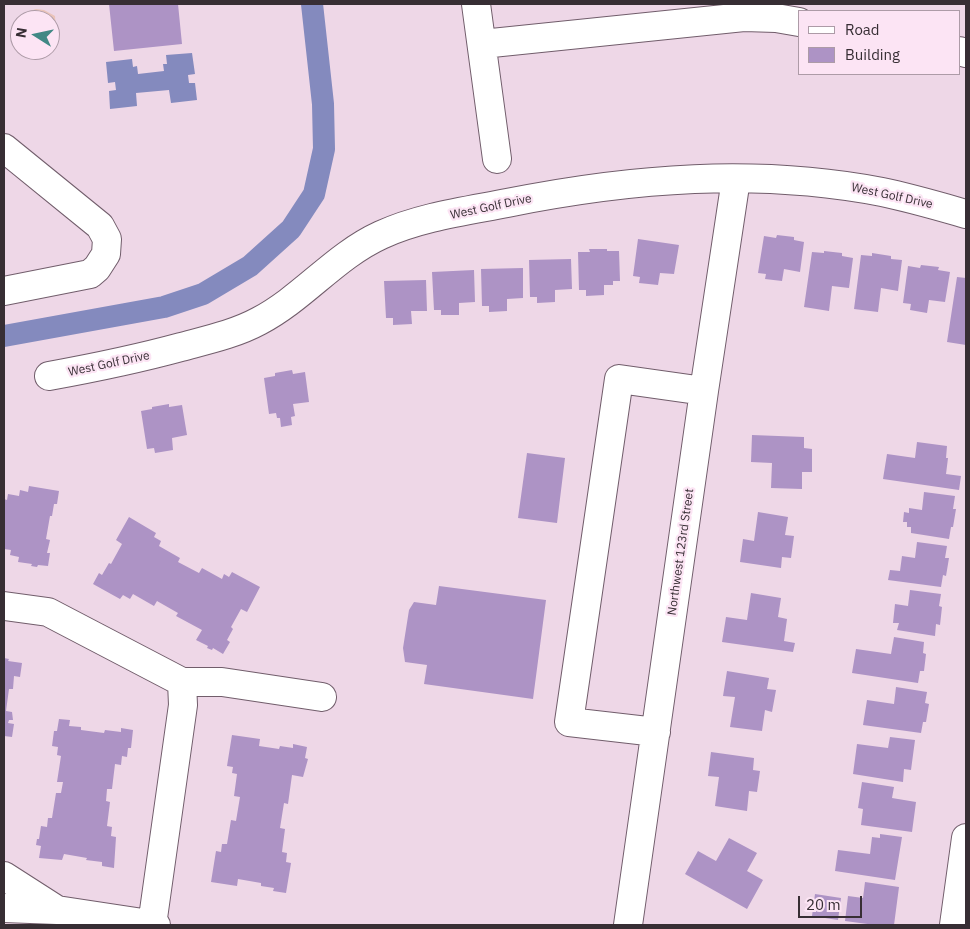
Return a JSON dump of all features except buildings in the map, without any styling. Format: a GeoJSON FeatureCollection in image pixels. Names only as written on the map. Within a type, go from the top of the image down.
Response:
{"type":"FeatureCollection","features":[{"type":"Feature","properties":{"kind":"street"},"geometry":{"type":"LineString","coordinates":[[476,4],[497,159]]}},
{"type":"Feature","properties":{"kind":"street"},"geometry":{"type":"LineString","coordinates":[[482,44],[744,17],[776,18],[798,22]]}},
{"type":"Feature","properties":{"kind":"street"},"geometry":{"type":"LineString","coordinates":[[4,148],[100,226],[107,238],[106,254],[97,268],[90,274],[4,291]]}},
{"type":"Feature","properties":{"kind":"street","name":"West Golf Drive"},"geometry":{"type":"LineString","coordinates":[[49,376],[152,355],[206,341],[244,328],[272,313],[363,245],[380,235],[413,223],[531,198],[625,183],[692,178],[736,179],[787,181],[854,188],[912,199],[966,214]]}},
{"type":"Feature","properties":{"kind":"street","name":"Northwest 123rd Street"},"geometry":{"type":"LineString","coordinates":[[628,925],[736,179]]}},
{"type":"Feature","properties":{"kind":"street"},"geometry":{"type":"LineString","coordinates":[[656,732],[569,722],[619,379],[704,391]]}},
{"type":"Feature","properties":{"kind":"street"},"geometry":{"type":"LineString","coordinates":[[4,606],[48,612],[182,682],[222,682],[322,697]]}},
{"type":"Feature","properties":{"kind":"street"},"geometry":{"type":"LineString","coordinates":[[152,925],[183,705],[182,682]]}},
{"type":"Feature","properties":{"kind":"street"},"geometry":{"type":"LineString","coordinates":[[954,925],[966,838]]}},
{"type":"Feature","properties":{"kind":"street"},"geometry":{"type":"LineString","coordinates":[[4,876],[57,910]]}},
{"type":"Feature","properties":{"kind":"street"},"geometry":{"type":"LineString","coordinates":[[4,908],[57,910],[156,925]]}},
{"type":"Feature","properties":{"kind":"street"},"geometry":{"type":"LineString","coordinates":[[4,923],[57,910]]}},
{"type":"Feature","properties":{"kind":"water"},"geometry":{"type":"Polygon","coordinates":[[[192,53],[195,74],[188,75],[189,83],[195,83],[197,100],[171,103],[169,90],[136,93],[137,106],[110,109],[109,91],[116,90],[115,82],[108,83],[106,62],[132,59],[133,67],[137,66],[138,74],[164,71],[163,64],[167,64],[166,55],[192,53]]]}},
{"type":"Feature","properties":{"kind":"waterway"},"geometry":{"type":"LineString","coordinates":[[4,336],[164,307],[203,294],[250,266],[291,229],[314,194],[324,149],[323,104],[312,4]]}}]}
